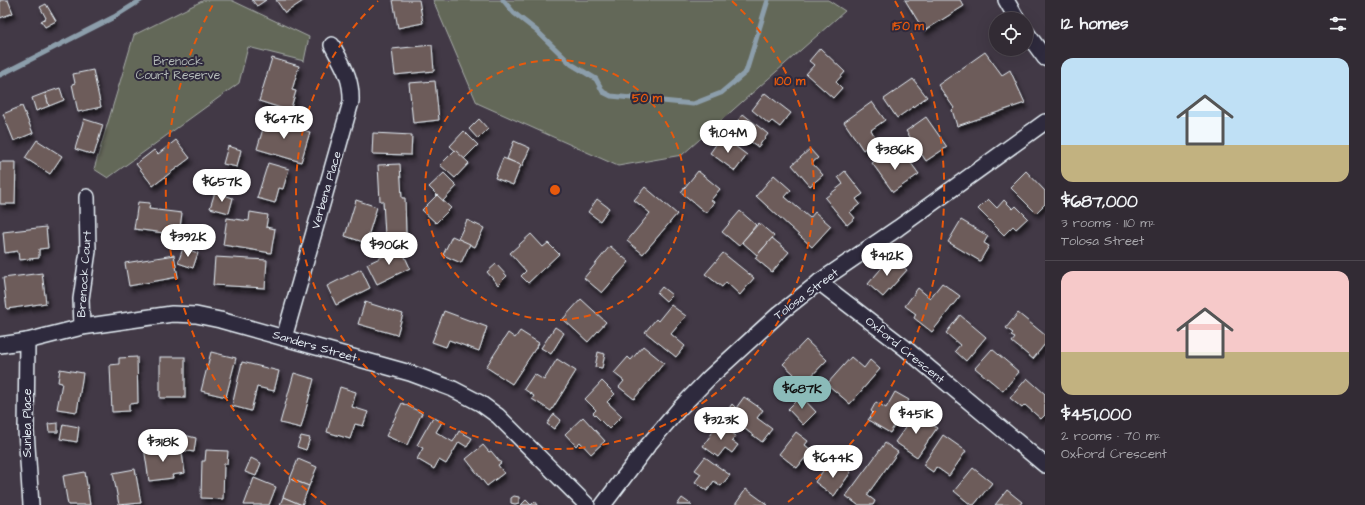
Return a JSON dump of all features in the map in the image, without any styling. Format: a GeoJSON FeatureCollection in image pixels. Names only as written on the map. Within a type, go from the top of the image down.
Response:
{"type":"FeatureCollection","features":[{"type":"Feature","properties":{"kind":"street"},"geometry":{"type":"LineString","coordinates":[[1006,0],[1013,12]]}},
{"type":"Feature","properties":{"kind":"street"},"geometry":{"type":"LineString","coordinates":[[1033,42],[1045,58]]}},
{"type":"Feature","properties":{"kind":"street","name":"Verbena Place"},"geometry":{"type":"LineString","coordinates":[[284,338],[351,102],[351,87],[348,73],[332,45]]}},
{"type":"Feature","properties":{"kind":"street","name":"Tolosa Street"},"geometry":{"type":"LineString","coordinates":[[603,505],[649,444],[709,378],[780,313],[819,282],[898,228],[1045,122]]}},
{"type":"Feature","properties":{"kind":"street","name":"Brenock Court"},"geometry":{"type":"LineString","coordinates":[[82,327],[81,299],[88,251],[87,197]]}},
{"type":"Feature","properties":{"kind":"street","name":"Oxford Crescent"},"geometry":{"type":"LineString","coordinates":[[819,282],[905,348],[1045,465]]}},
{"type":"Feature","properties":{"kind":"street","name":"Sanders Street"},"geometry":{"type":"LineString","coordinates":[[0,345],[27,341],[82,327],[172,314],[196,314],[410,373],[453,389],[480,403],[498,416],[587,505]]}},
{"type":"Feature","properties":{"kind":"street","name":"Sunlea Place"},"geometry":{"type":"LineString","coordinates":[[27,341],[26,438],[31,505]]}},
{"type":"Feature","properties":{"kind":"green space","name":"Brenock Court Reserve"},"geometry":{"type":"Polygon","coordinates":[[[204,0],[231,0],[309,37],[304,61],[248,47],[239,83],[108,178],[94,169],[134,35],[204,0]]]}},
{"type":"Feature","properties":{"kind":"green space"},"geometry":{"type":"Polygon","coordinates":[[[433,0],[828,0],[845,11],[682,155],[618,166],[477,103],[433,0]]]}},
{"type":"Feature","properties":{"kind":"building"},"geometry":{"type":"Polygon","coordinates":[[[0,0],[8,0],[13,13],[0,18],[0,0]]]}},
{"type":"Feature","properties":{"kind":"building"},"geometry":{"type":"Polygon","coordinates":[[[252,0],[266,0],[257,6],[252,0]]]}},
{"type":"Feature","properties":{"kind":"building"},"geometry":{"type":"Polygon","coordinates":[[[276,0],[302,0],[303,1],[285,13],[276,0]]]}},
{"type":"Feature","properties":{"kind":"building"},"geometry":{"type":"Polygon","coordinates":[[[393,0],[419,0],[423,23],[398,28],[393,0]]]}},
{"type":"Feature","properties":{"kind":"building"},"geometry":{"type":"Polygon","coordinates":[[[905,0],[960,0],[964,6],[924,31],[905,0]]]}},
{"type":"Feature","properties":{"kind":"building"},"geometry":{"type":"Polygon","coordinates":[[[46,4],[56,21],[45,27],[41,21],[46,18],[40,7],[46,4]]]}},
{"type":"Feature","properties":{"kind":"building"},"geometry":{"type":"Polygon","coordinates":[[[432,45],[434,71],[395,75],[392,49],[432,45]]]}},
{"type":"Feature","properties":{"kind":"building"},"geometry":{"type":"Polygon","coordinates":[[[820,48],[845,72],[836,82],[842,88],[833,98],[806,74],[814,65],[809,61],[820,48]]]}},
{"type":"Feature","properties":{"kind":"building"},"geometry":{"type":"Polygon","coordinates":[[[985,52],[1002,75],[1010,70],[1025,103],[957,126],[952,110],[954,108],[938,85],[985,52]]]}},
{"type":"Feature","properties":{"kind":"building"},"geometry":{"type":"Polygon","coordinates":[[[272,58],[299,66],[292,90],[296,91],[290,111],[259,101],[272,58]]]}},
{"type":"Feature","properties":{"kind":"building"},"geometry":{"type":"Polygon","coordinates":[[[93,70],[101,107],[78,112],[72,84],[75,83],[73,74],[93,70]]]}},
{"type":"Feature","properties":{"kind":"building"},"geometry":{"type":"Polygon","coordinates":[[[913,79],[927,97],[897,118],[884,99],[913,79]]]}},
{"type":"Feature","properties":{"kind":"building"},"geometry":{"type":"Polygon","coordinates":[[[435,81],[439,120],[413,123],[409,83],[435,81]]]}},
{"type":"Feature","properties":{"kind":"building"},"geometry":{"type":"Polygon","coordinates":[[[60,88],[64,100],[49,106],[45,93],[60,88]]]}},
{"type":"Feature","properties":{"kind":"building"},"geometry":{"type":"Polygon","coordinates":[[[45,93],[49,106],[36,111],[32,98],[45,93]]]}},
{"type":"Feature","properties":{"kind":"building"},"geometry":{"type":"Polygon","coordinates":[[[765,93],[791,113],[780,127],[772,121],[769,124],[752,110],[765,93]]]}},
{"type":"Feature","properties":{"kind":"building"},"geometry":{"type":"Polygon","coordinates":[[[872,102],[885,120],[871,130],[877,140],[863,150],[844,122],[872,102]]]}},
{"type":"Feature","properties":{"kind":"building"},"geometry":{"type":"Polygon","coordinates":[[[22,106],[33,133],[14,141],[3,114],[22,106]]]}},
{"type":"Feature","properties":{"kind":"building"},"geometry":{"type":"Polygon","coordinates":[[[743,114],[768,134],[758,147],[750,141],[747,145],[729,132],[743,114]]]}},
{"type":"Feature","properties":{"kind":"building"},"geometry":{"type":"Polygon","coordinates":[[[926,117],[947,147],[926,161],[906,131],[926,117]]]}},
{"type":"Feature","properties":{"kind":"building"},"geometry":{"type":"Polygon","coordinates":[[[84,119],[103,125],[94,155],[75,149],[84,119]]]}},
{"type":"Feature","properties":{"kind":"building"},"geometry":{"type":"Polygon","coordinates":[[[266,119],[310,132],[301,162],[257,149],[266,119]]]}},
{"type":"Feature","properties":{"kind":"building"},"geometry":{"type":"Polygon","coordinates":[[[479,119],[488,129],[478,139],[469,129],[479,119]]]}},
{"type":"Feature","properties":{"kind":"building"},"geometry":{"type":"Polygon","coordinates":[[[464,131],[478,145],[464,159],[450,146],[464,131]]]}},
{"type":"Feature","properties":{"kind":"building"},"geometry":{"type":"Polygon","coordinates":[[[373,133],[412,135],[411,155],[372,154],[373,133]]]}},
{"type":"Feature","properties":{"kind":"building"},"geometry":{"type":"Polygon","coordinates":[[[722,136],[747,155],[735,171],[710,153],[722,136]]]}},
{"type":"Feature","properties":{"kind":"building"},"geometry":{"type":"Polygon","coordinates":[[[37,140],[62,156],[50,174],[25,158],[37,140]]]}},
{"type":"Feature","properties":{"kind":"building"},"geometry":{"type":"Polygon","coordinates":[[[176,140],[190,158],[153,186],[136,164],[154,150],[158,154],[176,140]]]}},
{"type":"Feature","properties":{"kind":"building"},"geometry":{"type":"Polygon","coordinates":[[[514,141],[530,148],[522,166],[507,159],[514,141]]]}},
{"type":"Feature","properties":{"kind":"building"},"geometry":{"type":"Polygon","coordinates":[[[228,146],[241,150],[237,167],[223,164],[228,146]]]}},
{"type":"Feature","properties":{"kind":"building"},"geometry":{"type":"Polygon","coordinates":[[[810,149],[818,158],[812,163],[823,175],[810,186],[792,165],[810,149]]]}},
{"type":"Feature","properties":{"kind":"building"},"geometry":{"type":"Polygon","coordinates":[[[455,150],[469,163],[455,178],[440,165],[455,150]]]}},
{"type":"Feature","properties":{"kind":"building"},"geometry":{"type":"Polygon","coordinates":[[[887,153],[894,163],[905,155],[919,174],[893,192],[872,163],[887,153]]]}},
{"type":"Feature","properties":{"kind":"building"},"geometry":{"type":"Polygon","coordinates":[[[503,158],[521,165],[513,185],[495,178],[503,158]]]}},
{"type":"Feature","properties":{"kind":"building"},"geometry":{"type":"Polygon","coordinates":[[[0,162],[16,162],[15,204],[0,204],[0,162]]]}},
{"type":"Feature","properties":{"kind":"building"},"geometry":{"type":"Polygon","coordinates":[[[268,163],[289,169],[283,189],[279,188],[275,203],[257,198],[268,163]]]}},
{"type":"Feature","properties":{"kind":"building"},"geometry":{"type":"Polygon","coordinates":[[[400,164],[402,198],[405,198],[406,234],[385,235],[383,201],[380,201],[378,165],[400,164]]]}},
{"type":"Feature","properties":{"kind":"building"},"geometry":{"type":"Polygon","coordinates":[[[698,171],[720,189],[711,200],[714,202],[706,213],[681,192],[698,171]]]}},
{"type":"Feature","properties":{"kind":"building"},"geometry":{"type":"Polygon","coordinates":[[[845,171],[863,194],[856,199],[860,204],[850,212],[855,218],[847,225],[825,198],[843,184],[838,177],[845,171]]]}},
{"type":"Feature","properties":{"kind":"building"},"geometry":{"type":"Polygon","coordinates":[[[1026,171],[1045,191],[1045,204],[1036,213],[1010,187],[1026,171]]]}},
{"type":"Feature","properties":{"kind":"building"},"geometry":{"type":"Polygon","coordinates":[[[444,173],[457,186],[443,201],[429,187],[444,173]]]}},
{"type":"Feature","properties":{"kind":"building"},"geometry":{"type":"Polygon","coordinates":[[[774,175],[791,190],[785,197],[810,218],[815,212],[831,226],[812,247],[756,196],[774,175]]]}},
{"type":"Feature","properties":{"kind":"building"},"geometry":{"type":"Polygon","coordinates":[[[645,187],[677,214],[643,254],[627,241],[650,213],[634,200],[645,187]]]}},
{"type":"Feature","properties":{"kind":"building"},"geometry":{"type":"Polygon","coordinates":[[[215,192],[233,198],[229,213],[210,208],[215,192]]]}},
{"type":"Feature","properties":{"kind":"building"},"geometry":{"type":"Polygon","coordinates":[[[437,195],[451,208],[436,223],[422,210],[437,195]]]}},
{"type":"Feature","properties":{"kind":"building"},"geometry":{"type":"Polygon","coordinates":[[[597,199],[609,208],[600,221],[588,212],[597,199]]]}},
{"type":"Feature","properties":{"kind":"building"},"geometry":{"type":"Polygon","coordinates":[[[988,199],[997,208],[1004,200],[1013,209],[1016,206],[1028,218],[1016,229],[1013,226],[1004,235],[978,209],[988,199]]]}},
{"type":"Feature","properties":{"kind":"building"},"geometry":{"type":"Polygon","coordinates":[[[356,200],[377,207],[366,243],[345,236],[356,200]]]}},
{"type":"Feature","properties":{"kind":"building"},"geometry":{"type":"Polygon","coordinates":[[[138,202],[150,203],[149,209],[182,213],[179,235],[134,229],[138,202]]]}},
{"type":"Feature","properties":{"kind":"building"},"geometry":{"type":"Polygon","coordinates":[[[740,211],[756,225],[739,246],[722,232],[740,211]]]}},
{"type":"Feature","properties":{"kind":"building"},"geometry":{"type":"Polygon","coordinates":[[[250,212],[268,215],[266,227],[275,229],[271,253],[223,245],[227,218],[249,221],[250,212]]]}},
{"type":"Feature","properties":{"kind":"building"},"geometry":{"type":"Polygon","coordinates":[[[467,220],[484,228],[475,247],[458,239],[467,220]]]}},
{"type":"Feature","properties":{"kind":"building"},"geometry":{"type":"Polygon","coordinates":[[[961,220],[988,236],[984,243],[989,246],[980,261],[948,242],[961,220]]]}},
{"type":"Feature","properties":{"kind":"building"},"geometry":{"type":"Polygon","coordinates":[[[759,223],[774,236],[757,255],[742,242],[759,223]]]}},
{"type":"Feature","properties":{"kind":"building"},"geometry":{"type":"Polygon","coordinates":[[[46,227],[48,248],[39,249],[39,258],[19,260],[18,251],[5,253],[3,232],[46,227]]]}},
{"type":"Feature","properties":{"kind":"building"},"geometry":{"type":"Polygon","coordinates":[[[531,234],[543,247],[548,243],[559,254],[528,283],[521,276],[526,271],[510,253],[531,234]]]}},
{"type":"Feature","properties":{"kind":"building"},"geometry":{"type":"Polygon","coordinates":[[[452,236],[470,244],[461,263],[443,255],[452,236]]]}},
{"type":"Feature","properties":{"kind":"building"},"geometry":{"type":"Polygon","coordinates":[[[772,238],[789,252],[772,272],[755,258],[772,238]]]}},
{"type":"Feature","properties":{"kind":"building"},"geometry":{"type":"Polygon","coordinates":[[[610,246],[629,262],[602,293],[584,278],[610,246]]]}},
{"type":"Feature","properties":{"kind":"building"},"geometry":{"type":"Polygon","coordinates":[[[183,248],[198,253],[193,268],[178,263],[183,248]]]}},
{"type":"Feature","properties":{"kind":"building"},"geometry":{"type":"Polygon","coordinates":[[[401,248],[410,268],[377,284],[367,264],[401,248]]]}},
{"type":"Feature","properties":{"kind":"building"},"geometry":{"type":"Polygon","coordinates":[[[723,253],[754,278],[740,295],[726,282],[722,287],[705,274],[723,253]]]}},
{"type":"Feature","properties":{"kind":"building"},"geometry":{"type":"Polygon","coordinates":[[[174,255],[178,277],[129,286],[125,263],[174,255]]]}},
{"type":"Feature","properties":{"kind":"building"},"geometry":{"type":"Polygon","coordinates":[[[215,257],[267,260],[265,288],[213,285],[215,257]]]}},
{"type":"Feature","properties":{"kind":"building"},"geometry":{"type":"Polygon","coordinates":[[[891,257],[907,270],[883,297],[868,284],[891,257]]]}},
{"type":"Feature","properties":{"kind":"building"},"geometry":{"type":"Polygon","coordinates":[[[496,264],[507,276],[498,285],[487,272],[496,264]]]}},
{"type":"Feature","properties":{"kind":"building"},"geometry":{"type":"Polygon","coordinates":[[[361,269],[370,288],[336,305],[327,286],[361,269]]]}},
{"type":"Feature","properties":{"kind":"building"},"geometry":{"type":"Polygon","coordinates":[[[42,273],[46,303],[7,309],[3,278],[42,273]]]}},
{"type":"Feature","properties":{"kind":"building"},"geometry":{"type":"Polygon","coordinates":[[[942,283],[960,296],[932,332],[914,318],[916,314],[905,306],[918,288],[930,298],[942,283]]]}},
{"type":"Feature","properties":{"kind":"building"},"geometry":{"type":"Polygon","coordinates":[[[662,287],[672,295],[666,301],[657,293],[662,287]]]}},
{"type":"Feature","properties":{"kind":"building"},"geometry":{"type":"Polygon","coordinates":[[[581,299],[606,322],[588,342],[563,319],[581,299]]]}},
{"type":"Feature","properties":{"kind":"building"},"geometry":{"type":"Polygon","coordinates":[[[365,302],[403,314],[397,335],[358,324],[365,302]]]}},
{"type":"Feature","properties":{"kind":"building"},"geometry":{"type":"Polygon","coordinates":[[[671,305],[686,316],[671,334],[685,346],[676,357],[645,332],[656,319],[658,321],[671,305]]]}},
{"type":"Feature","properties":{"kind":"building"},"geometry":{"type":"Polygon","coordinates":[[[444,311],[487,327],[479,351],[449,340],[446,347],[432,342],[444,311]]]}},
{"type":"Feature","properties":{"kind":"building"},"geometry":{"type":"Polygon","coordinates":[[[1018,313],[1045,335],[1045,344],[1033,359],[1012,342],[1015,338],[1011,336],[1013,333],[1006,328],[1018,313]]]}},
{"type":"Feature","properties":{"kind":"building"},"geometry":{"type":"Polygon","coordinates":[[[960,315],[986,337],[966,361],[955,351],[960,345],[946,333],[960,315]]]}},
{"type":"Feature","properties":{"kind":"building"},"geometry":{"type":"Polygon","coordinates":[[[555,327],[564,333],[551,354],[541,348],[555,327]]]}},
{"type":"Feature","properties":{"kind":"building"},"geometry":{"type":"Polygon","coordinates":[[[520,331],[539,343],[512,384],[486,367],[508,333],[515,338],[520,331]]]}},
{"type":"Feature","properties":{"kind":"building"},"geometry":{"type":"Polygon","coordinates":[[[806,340],[827,360],[793,395],[783,386],[794,374],[783,364],[806,340]]]}},
{"type":"Feature","properties":{"kind":"building"},"geometry":{"type":"Polygon","coordinates":[[[643,346],[664,363],[634,399],[619,387],[624,381],[614,373],[628,357],[631,360],[643,346]]]}},
{"type":"Feature","properties":{"kind":"building"},"geometry":{"type":"Polygon","coordinates":[[[992,349],[1019,372],[1003,391],[975,368],[992,349]]]}},
{"type":"Feature","properties":{"kind":"building"},"geometry":{"type":"Polygon","coordinates":[[[211,352],[236,358],[226,397],[201,391],[211,352]]]}},
{"type":"Feature","properties":{"kind":"building"},"geometry":{"type":"Polygon","coordinates":[[[598,352],[605,354],[602,368],[595,367],[598,352]]]}},
{"type":"Feature","properties":{"kind":"building"},"geometry":{"type":"Polygon","coordinates":[[[137,357],[138,403],[129,404],[129,411],[112,412],[110,365],[119,364],[119,358],[137,357]]]}},
{"type":"Feature","properties":{"kind":"building"},"geometry":{"type":"Polygon","coordinates":[[[160,357],[185,357],[185,398],[160,398],[160,357]]]}},
{"type":"Feature","properties":{"kind":"building"},"geometry":{"type":"Polygon","coordinates":[[[851,357],[864,368],[870,360],[880,369],[850,404],[827,384],[851,357]]]}},
{"type":"Feature","properties":{"kind":"building"},"geometry":{"type":"Polygon","coordinates":[[[557,359],[576,371],[551,411],[532,399],[534,396],[524,389],[534,374],[544,380],[557,359]]]}},
{"type":"Feature","properties":{"kind":"building"},"geometry":{"type":"Polygon","coordinates":[[[242,362],[279,371],[274,391],[257,387],[251,411],[232,406],[242,362]]]}},
{"type":"Feature","properties":{"kind":"building"},"geometry":{"type":"Polygon","coordinates":[[[60,369],[83,373],[77,412],[57,409],[62,383],[58,382],[60,369]]]}},
{"type":"Feature","properties":{"kind":"building"},"geometry":{"type":"Polygon","coordinates":[[[294,373],[314,379],[301,428],[280,423],[294,373]]]}},
{"type":"Feature","properties":{"kind":"building"},"geometry":{"type":"Polygon","coordinates":[[[1027,378],[1045,394],[1045,415],[1041,419],[1025,405],[1022,408],[1010,398],[1027,378]]]}},
{"type":"Feature","properties":{"kind":"building"},"geometry":{"type":"Polygon","coordinates":[[[602,381],[615,394],[607,402],[622,416],[609,429],[593,413],[596,410],[585,399],[602,381]]]}},
{"type":"Feature","properties":{"kind":"building"},"geometry":{"type":"Polygon","coordinates":[[[340,387],[356,392],[352,407],[368,412],[363,426],[355,424],[350,439],[327,432],[340,387]]]}},
{"type":"Feature","properties":{"kind":"building"},"geometry":{"type":"Polygon","coordinates":[[[895,392],[909,400],[890,433],[868,420],[873,413],[871,411],[876,402],[886,408],[895,392]]]}},
{"type":"Feature","properties":{"kind":"building"},"geometry":{"type":"Polygon","coordinates":[[[801,396],[816,412],[803,425],[788,409],[801,396]]]}},
{"type":"Feature","properties":{"kind":"building"},"geometry":{"type":"Polygon","coordinates":[[[744,397],[763,410],[757,418],[772,429],[762,442],[725,414],[732,404],[736,408],[744,397]]]}},
{"type":"Feature","properties":{"kind":"building"},"geometry":{"type":"Polygon","coordinates":[[[402,403],[422,413],[407,445],[386,436],[402,403]]]}},
{"type":"Feature","properties":{"kind":"building"},"geometry":{"type":"Polygon","coordinates":[[[916,413],[937,428],[917,457],[895,442],[916,413]]]}},
{"type":"Feature","properties":{"kind":"building"},"geometry":{"type":"Polygon","coordinates":[[[554,414],[561,420],[554,429],[547,424],[554,414]]]}},
{"type":"Feature","properties":{"kind":"building"},"geometry":{"type":"Polygon","coordinates":[[[433,417],[442,422],[436,432],[453,442],[459,431],[472,438],[467,447],[459,442],[446,464],[439,460],[434,469],[417,459],[423,448],[417,445],[433,417]]]}},
{"type":"Feature","properties":{"kind":"building"},"geometry":{"type":"Polygon","coordinates":[[[583,417],[605,441],[591,454],[580,442],[576,446],[565,434],[583,417]]]}},
{"type":"Feature","properties":{"kind":"building"},"geometry":{"type":"Polygon","coordinates":[[[58,423],[58,432],[49,432],[48,424],[58,423]]]}},
{"type":"Feature","properties":{"kind":"building"},"geometry":{"type":"Polygon","coordinates":[[[719,423],[736,436],[732,441],[738,445],[732,453],[725,448],[718,457],[703,446],[719,423]]]}},
{"type":"Feature","properties":{"kind":"building"},"geometry":{"type":"Polygon","coordinates":[[[63,424],[79,427],[77,442],[60,439],[63,424]]]}},
{"type":"Feature","properties":{"kind":"building"},"geometry":{"type":"Polygon","coordinates":[[[796,432],[808,441],[805,445],[811,450],[797,468],[779,454],[796,432]]]}},
{"type":"Feature","properties":{"kind":"building"},"geometry":{"type":"Polygon","coordinates":[[[184,435],[196,438],[194,452],[181,450],[184,435]]]}},
{"type":"Feature","properties":{"kind":"building"},"geometry":{"type":"Polygon","coordinates":[[[943,435],[966,451],[949,476],[936,467],[933,472],[923,465],[943,435]]]}},
{"type":"Feature","properties":{"kind":"building"},"geometry":{"type":"Polygon","coordinates":[[[301,436],[310,438],[306,450],[297,447],[301,436]]]}},
{"type":"Feature","properties":{"kind":"building"},"geometry":{"type":"Polygon","coordinates":[[[885,443],[898,452],[867,495],[875,501],[873,505],[858,505],[846,496],[885,443]]]}},
{"type":"Feature","properties":{"kind":"building"},"geometry":{"type":"Polygon","coordinates":[[[170,444],[171,454],[182,453],[185,473],[172,475],[173,478],[149,481],[144,447],[170,444]]]}},
{"type":"Feature","properties":{"kind":"building"},"geometry":{"type":"Polygon","coordinates":[[[483,445],[489,452],[491,451],[501,463],[498,465],[504,473],[487,486],[466,459],[483,445]]]}},
{"type":"Feature","properties":{"kind":"building"},"geometry":{"type":"Polygon","coordinates":[[[206,450],[228,451],[227,464],[224,464],[223,499],[201,498],[202,461],[205,461],[206,450]]]}},
{"type":"Feature","properties":{"kind":"building"},"geometry":{"type":"Polygon","coordinates":[[[705,457],[730,475],[721,486],[714,481],[707,491],[695,482],[701,474],[695,470],[705,457]]]}},
{"type":"Feature","properties":{"kind":"building"},"geometry":{"type":"Polygon","coordinates":[[[251,458],[261,463],[256,476],[245,472],[251,458]]]}},
{"type":"Feature","properties":{"kind":"building"},"geometry":{"type":"Polygon","coordinates":[[[298,459],[317,467],[309,486],[290,479],[298,459]]]}},
{"type":"Feature","properties":{"kind":"building"},"geometry":{"type":"Polygon","coordinates":[[[828,464],[837,471],[841,464],[851,472],[834,496],[815,482],[828,464]]]}},
{"type":"Feature","properties":{"kind":"building"},"geometry":{"type":"Polygon","coordinates":[[[973,468],[992,483],[974,505],[971,505],[954,491],[973,468]]]}},
{"type":"Feature","properties":{"kind":"building"},"geometry":{"type":"Polygon","coordinates":[[[135,469],[141,503],[119,505],[113,473],[135,469]]]}},
{"type":"Feature","properties":{"kind":"building"},"geometry":{"type":"Polygon","coordinates":[[[85,472],[90,505],[68,505],[63,476],[85,472]]]}},
{"type":"Feature","properties":{"kind":"building"},"geometry":{"type":"Polygon","coordinates":[[[254,478],[276,487],[269,505],[244,505],[254,478]]]}},
{"type":"Feature","properties":{"kind":"building"},"geometry":{"type":"Polygon","coordinates":[[[290,479],[309,486],[302,505],[283,497],[290,479]]]}},
{"type":"Feature","properties":{"kind":"building"},"geometry":{"type":"Polygon","coordinates":[[[746,489],[768,505],[735,505],[746,489]]]}},
{"type":"Feature","properties":{"kind":"building"},"geometry":{"type":"Polygon","coordinates":[[[1007,490],[1022,502],[1020,505],[995,505],[1007,490]]]}},
{"type":"Feature","properties":{"kind":"building"},"geometry":{"type":"Polygon","coordinates":[[[514,496],[519,497],[519,503],[511,503],[511,498],[514,496]]]}},
{"type":"Feature","properties":{"kind":"building"},"geometry":{"type":"Polygon","coordinates":[[[283,497],[302,505],[280,505],[283,497]]]}},
{"type":"Feature","properties":{"kind":"building"},"geometry":{"type":"Polygon","coordinates":[[[682,498],[692,505],[677,505],[682,498]]]}},
{"type":"Feature","properties":{"kind":"building"},"geometry":{"type":"Polygon","coordinates":[[[526,500],[531,505],[521,505],[526,500]]]}},
{"type":"Feature","properties":{"kind":"building"},"geometry":{"type":"Polygon","coordinates":[[[535,501],[538,505],[531,505],[535,501]]]}},
{"type":"Feature","properties":{"kind":"waterway"},"geometry":{"type":"LineString","coordinates":[[0,75],[114,17],[141,0]]}},
{"type":"Feature","properties":{"kind":"waterway"},"geometry":{"type":"LineString","coordinates":[[503,0],[514,13],[537,31],[571,64],[596,79],[603,92],[611,96],[693,104],[721,93],[746,72],[768,0]]}}]}
